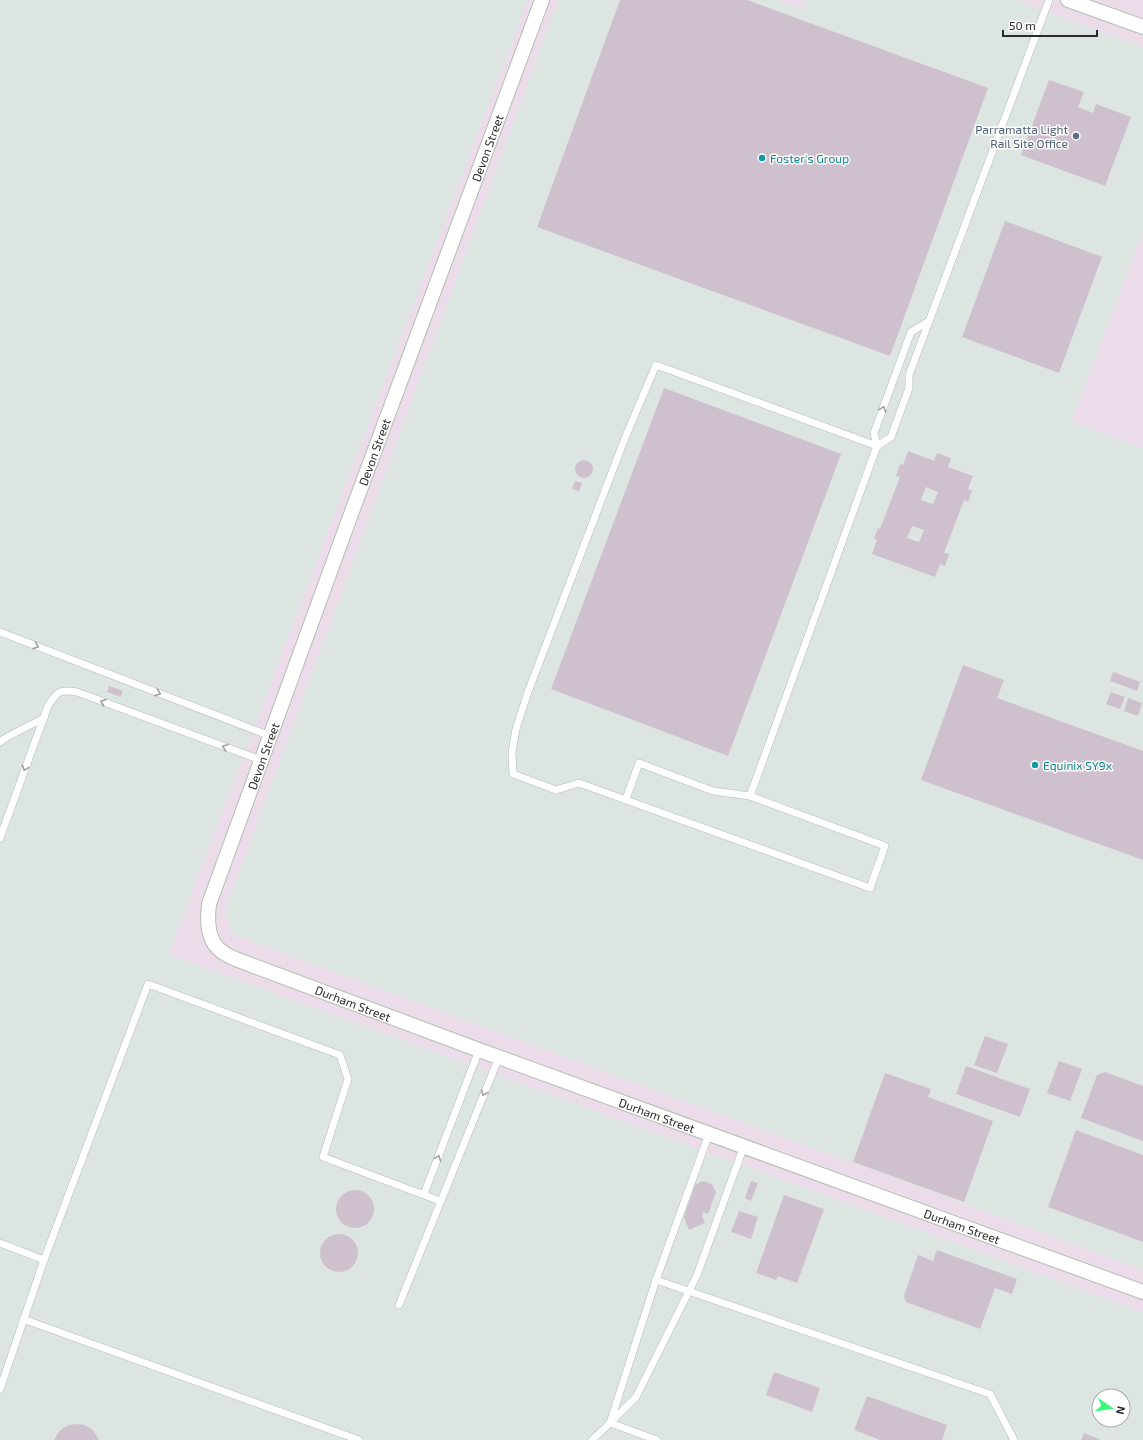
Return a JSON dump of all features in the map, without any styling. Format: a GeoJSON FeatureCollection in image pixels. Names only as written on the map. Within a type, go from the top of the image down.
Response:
{"type":"FeatureCollection","features":[{"type":"Feature","properties":{"kind":"street","name":"Devon Street"},"geometry":{"type":"LineString","coordinates":[[209,904],[542,0]]}},
{"type":"Feature","properties":{"kind":"street"},"geometry":{"type":"LineString","coordinates":[[1068,0],[1143,27]]}},
{"type":"Feature","properties":{"kind":"street","name":"Durham Street"},"geometry":{"type":"LineString","coordinates":[[209,904],[207,922],[212,939],[223,953],[238,960],[479,1050],[1143,1292]]}},
{"type":"Feature","properties":{"kind":"lane"},"geometry":{"type":"LineString","coordinates":[[877,446],[891,437],[909,388],[909,375],[1049,0]]}},
{"type":"Feature","properties":{"kind":"lane"},"geometry":{"type":"LineString","coordinates":[[750,796],[877,446],[874,433],[911,332],[929,321]]}},
{"type":"Feature","properties":{"kind":"lane"},"geometry":{"type":"LineString","coordinates":[[626,799],[639,763],[713,791],[750,796],[885,846],[870,888],[579,782],[556,790],[513,774],[512,752],[516,729],[528,692],[625,438],[656,364],[877,446]]}},
{"type":"Feature","properties":{"kind":"lane"},"geometry":{"type":"LineString","coordinates":[[2,634],[270,736]]}},
{"type":"Feature","properties":{"kind":"lane"},"geometry":{"type":"LineString","coordinates":[[0,838],[48,706],[56,694],[66,690],[261,760]]}},
{"type":"Feature","properties":{"kind":"lane"},"geometry":{"type":"LineString","coordinates":[[0,742],[44,718]]}},
{"type":"Feature","properties":{"kind":"lane"},"geometry":{"type":"LineString","coordinates":[[0,1389],[44,1260],[148,984],[340,1055],[348,1079],[323,1157],[440,1201]]}},
{"type":"Feature","properties":{"kind":"lane"},"geometry":{"type":"LineString","coordinates":[[424,1194],[479,1050]]}},
{"type":"Feature","properties":{"kind":"lane"},"geometry":{"type":"LineString","coordinates":[[399,1305],[499,1057]]}},
{"type":"Feature","properties":{"kind":"lane"},"geometry":{"type":"LineString","coordinates":[[610,1423],[656,1280],[709,1134]]}},
{"type":"Feature","properties":{"kind":"lane"},"geometry":{"type":"LineString","coordinates":[[592,1440],[636,1396],[697,1275],[744,1146]]}},
{"type":"Feature","properties":{"kind":"lane"},"geometry":{"type":"LineString","coordinates":[[0,1244],[44,1260]]}},
{"type":"Feature","properties":{"kind":"lane"},"geometry":{"type":"LineString","coordinates":[[656,1280],[990,1394],[1014,1440]]}},
{"type":"Feature","properties":{"kind":"lane"},"geometry":{"type":"LineString","coordinates":[[23,1319],[359,1440]]}},
{"type":"Feature","properties":{"kind":"lane"},"geometry":{"type":"LineString","coordinates":[[610,1423],[657,1440]]}},
{"type":"Feature","properties":{"kind":"shaded area"},"geometry":{"type":"Polygon","coordinates":[[[0,0],[528,0],[169,954],[1143,1312],[1143,1440],[0,1440],[0,0]]]}},
{"type":"Feature","properties":{"kind":"shaded area"},"geometry":{"type":"Polygon","coordinates":[[[558,0],[778,0],[802,9],[805,0],[1016,0],[1143,47],[1143,232],[1072,421],[1143,448],[1143,1270],[233,935],[224,913],[558,0]]]}},
{"type":"Feature","properties":{"kind":"building","name":"Foster's Group"},"geometry":{"type":"Polygon","coordinates":[[[620,0],[747,0],[988,88],[890,356],[537,227],[620,0]]]}},
{"type":"Feature","properties":{"kind":"building","name":"Parramatta Light Rail Site Office"},"geometry":{"type":"Polygon","coordinates":[[[1049,80],[1084,92],[1078,107],[1093,113],[1096,104],[1131,117],[1105,186],[1021,155],[1049,80]]]}},
{"type":"Feature","properties":{"kind":"building"},"geometry":{"type":"Polygon","coordinates":[[[1005,221],[1102,257],[1059,373],[962,337],[1005,221]]]}},
{"type":"Feature","properties":{"kind":"building"},"geometry":{"type":"Polygon","coordinates":[[[664,388],[841,454],[728,756],[551,689],[664,388]]]}},
{"type":"Feature","properties":{"kind":"building"},"geometry":{"type":"Polygon","coordinates":[[[908,451],[934,461],[937,453],[951,458],[948,467],[973,476],[968,489],[972,491],[968,502],[964,500],[944,553],[949,554],[945,566],[940,564],[935,577],[872,554],[877,540],[874,539],[878,528],[880,529],[900,477],[896,476],[900,464],[903,465],[908,451]],[[926,487],[921,500],[933,504],[938,492],[926,487]],[[912,526],[907,538],[919,542],[924,530],[912,526]]]}},
{"type":"Feature","properties":{"kind":"building"},"geometry":{"type":"Polygon","coordinates":[[[584,460],[590,463],[593,469],[590,475],[584,478],[578,475],[575,469],[578,463],[584,460]]]}},
{"type":"Feature","properties":{"kind":"building"},"geometry":{"type":"Polygon","coordinates":[[[575,481],[582,483],[579,491],[572,489],[575,481]]]}},
{"type":"Feature","properties":{"kind":"building","name":"Equinix SY9x"},"geometry":{"type":"Polygon","coordinates":[[[963,665],[1004,680],[997,698],[1143,751],[1143,860],[921,780],[963,665]]]}},
{"type":"Feature","properties":{"kind":"building"},"geometry":{"type":"Polygon","coordinates":[[[1113,672],[1140,682],[1137,691],[1110,681],[1113,672]]]}},
{"type":"Feature","properties":{"kind":"building"},"geometry":{"type":"Polygon","coordinates":[[[109,686],[123,691],[121,697],[107,692],[109,686]]]}},
{"type":"Feature","properties":{"kind":"building"},"geometry":{"type":"Polygon","coordinates":[[[1111,692],[1125,697],[1120,709],[1106,704],[1111,692]]]}},
{"type":"Feature","properties":{"kind":"building"},"geometry":{"type":"Polygon","coordinates":[[[1128,698],[1142,703],[1138,716],[1124,711],[1128,698]]]}},
{"type":"Feature","properties":{"kind":"building"},"geometry":{"type":"Polygon","coordinates":[[[985,1036],[1008,1044],[997,1073],[974,1065],[985,1036]]]}},
{"type":"Feature","properties":{"kind":"building"},"geometry":{"type":"Polygon","coordinates":[[[1059,1061],[1082,1069],[1070,1101],[1047,1093],[1059,1061]]]}},
{"type":"Feature","properties":{"kind":"building"},"geometry":{"type":"Polygon","coordinates":[[[966,1066],[1030,1089],[1020,1117],[956,1094],[966,1066]]]}},
{"type":"Feature","properties":{"kind":"building"},"geometry":{"type":"Polygon","coordinates":[[[1105,1072],[1143,1086],[1143,1141],[1081,1118],[1097,1075],[1105,1072]]]}},
{"type":"Feature","properties":{"kind":"building"},"geometry":{"type":"Polygon","coordinates":[[[885,1073],[931,1089],[928,1097],[993,1121],[964,1202],[853,1162],[885,1073]]]}},
{"type":"Feature","properties":{"kind":"building"},"geometry":{"type":"Polygon","coordinates":[[[1076,1130],[1143,1155],[1143,1242],[1048,1207],[1076,1130]]]}},
{"type":"Feature","properties":{"kind":"building"},"geometry":{"type":"Polygon","coordinates":[[[703,1181],[712,1184],[716,1192],[708,1214],[703,1212],[702,1216],[705,1223],[689,1230],[684,1217],[695,1185],[703,1181]]]}},
{"type":"Feature","properties":{"kind":"building"},"geometry":{"type":"Polygon","coordinates":[[[751,1181],[758,1183],[751,1201],[745,1198],[751,1181]]]}},
{"type":"Feature","properties":{"kind":"building"},"geometry":{"type":"Polygon","coordinates":[[[351,1190],[359,1190],[369,1195],[373,1202],[373,1216],[369,1223],[359,1228],[351,1228],[341,1223],[339,1220],[336,1213],[336,1205],[341,1195],[344,1193],[351,1190]]]}},
{"type":"Feature","properties":{"kind":"building"},"geometry":{"type":"Polygon","coordinates":[[[784,1195],[824,1209],[797,1283],[778,1276],[776,1280],[756,1273],[784,1195]]]}},
{"type":"Feature","properties":{"kind":"building"},"geometry":{"type":"Polygon","coordinates":[[[739,1211],[758,1217],[751,1239],[731,1232],[739,1211]]]}},
{"type":"Feature","properties":{"kind":"building"},"geometry":{"type":"Polygon","coordinates":[[[335,1234],[343,1234],[353,1239],[357,1246],[357,1260],[353,1267],[343,1272],[335,1272],[325,1267],[323,1264],[320,1257],[320,1249],[325,1239],[328,1237],[335,1234]]]}},
{"type":"Feature","properties":{"kind":"building"},"geometry":{"type":"Polygon","coordinates":[[[937,1250],[1017,1279],[1012,1294],[995,1288],[980,1329],[906,1302],[904,1296],[918,1255],[933,1261],[937,1250]]]}},
{"type":"Feature","properties":{"kind":"building"},"geometry":{"type":"Polygon","coordinates":[[[774,1372],[820,1388],[812,1412],[766,1395],[774,1372]]]}},
{"type":"Feature","properties":{"kind":"building"},"geometry":{"type":"Polygon","coordinates":[[[867,1396],[947,1425],[942,1440],[880,1440],[854,1430],[867,1396]]]}},
{"type":"Feature","properties":{"kind":"building"},"geometry":{"type":"Polygon","coordinates":[[[77,1424],[90,1428],[99,1440],[54,1440],[63,1428],[69,1425],[77,1424]]]}},
{"type":"Feature","properties":{"kind":"building"},"geometry":{"type":"Polygon","coordinates":[[[1084,1433],[1101,1440],[1081,1440],[1084,1433]]]}},
{"type":"Feature","properties":{"kind":"place","name":"Parramatta Light Rail Site Office"},"geometry":{"type":"Point","coordinates":[1076,136]}},
{"type":"Feature","properties":{"kind":"place","name":"Foster's Group"},"geometry":{"type":"Point","coordinates":[762,158]}},
{"type":"Feature","properties":{"kind":"place","name":"Equinix SY9x"},"geometry":{"type":"Point","coordinates":[1035,765]}}]}
